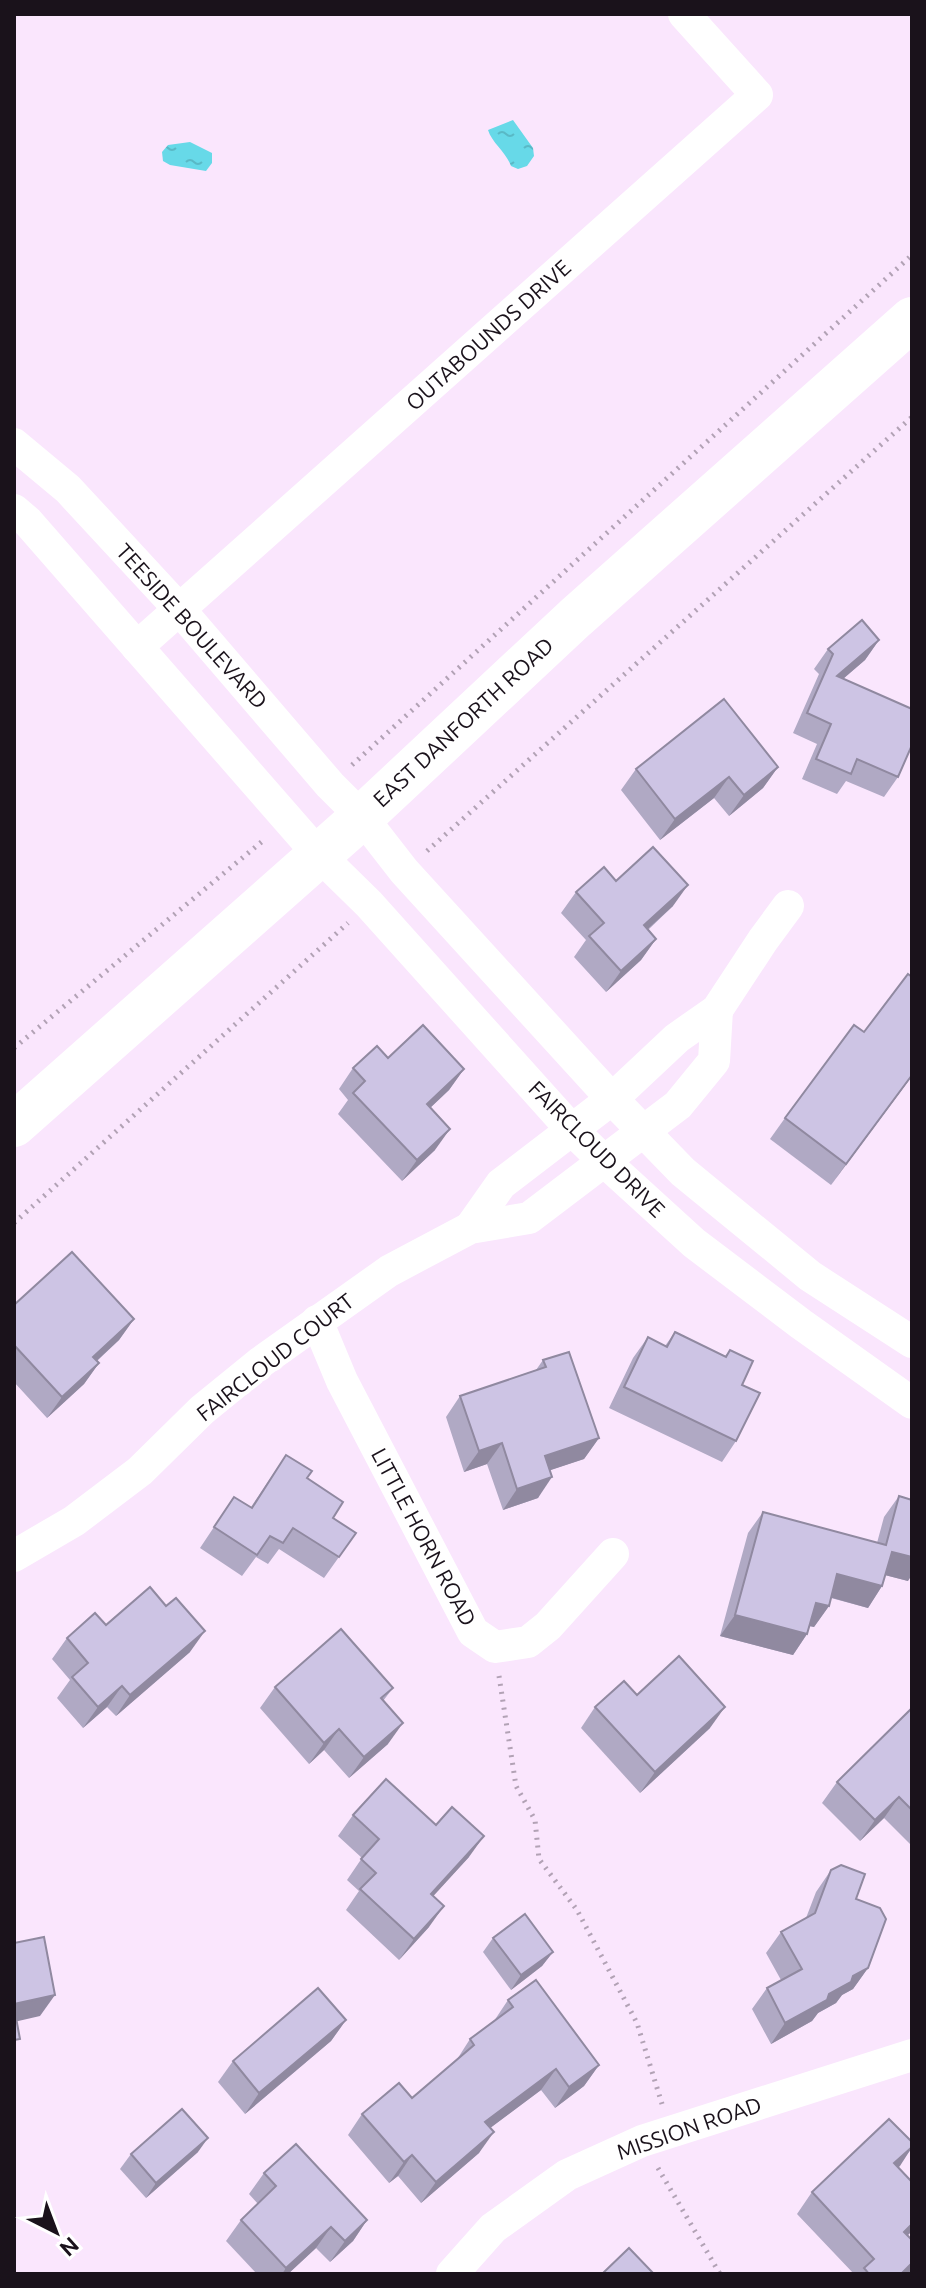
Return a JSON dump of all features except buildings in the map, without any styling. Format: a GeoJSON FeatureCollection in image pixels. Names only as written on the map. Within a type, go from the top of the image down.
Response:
{"type":"FeatureCollection","features":[{"type":"Feature","properties":{"kind":"street","name":"OUTABOUNDS DRIVE"},"geometry":{"type":"LineString","coordinates":[[137,647],[757,95],[684,14]]}},
{"type":"Feature","properties":{"kind":"street","name":"EAST DANFORTH ROAD"},"geometry":{"type":"LineString","coordinates":[[14,1125],[362,817],[575,618],[912,319]]}},
{"type":"Feature","properties":{"kind":"street","name":"TEESIDE BOULEVARD"},"geometry":{"type":"LineString","coordinates":[[14,444],[68,489],[180,610],[330,785],[362,817]]}},
{"type":"Feature","properties":{"kind":"street"},"geometry":{"type":"LineString","coordinates":[[14,510],[28,522],[319,855]]}},
{"type":"Feature","properties":{"kind":"street","name":"FAIRCLOUD DRIVE"},"geometry":{"type":"LineString","coordinates":[[362,817],[404,871],[612,1099],[683,1172],[810,1276],[912,1342]]}},
{"type":"Feature","properties":{"kind":"street","name":"FAIRCLOUD DRIVE"},"geometry":{"type":"LineString","coordinates":[[319,855],[369,904],[571,1129],[604,1161],[694,1243],[912,1403]]}},
{"type":"Feature","properties":{"kind":"street","name":"FAIRCLOUD COURT"},"geometry":{"type":"LineString","coordinates":[[470,1228],[501,1184],[612,1099],[677,1038],[717,1010],[788,906]]}},
{"type":"Feature","properties":{"kind":"street","name":"FAIRCLOUD COURT"},"geometry":{"type":"LineString","coordinates":[[14,1556],[74,1521],[140,1471],[202,1410],[261,1362],[389,1271],[470,1228],[529,1218],[678,1105],[714,1061],[717,1010]]}},
{"type":"Feature","properties":{"kind":"street","name":"LITTLE HORN ROAD"},"geometry":{"type":"LineString","coordinates":[[317,1321],[342,1381],[473,1632],[495,1647],[528,1642],[548,1626],[613,1554]]}},
{"type":"Feature","properties":{"kind":"street","name":"MISSION ROAD"},"geometry":{"type":"LineString","coordinates":[[452,2274],[493,2228],[567,2175],[656,2136],[912,2055]]}},
{"type":"Feature","properties":{"kind":"path"},"geometry":{"type":"LineString","coordinates":[[330,785],[912,255]]}},
{"type":"Feature","properties":{"kind":"path"},"geometry":{"type":"LineString","coordinates":[[404,871],[912,417]]}},
{"type":"Feature","properties":{"kind":"path"},"geometry":{"type":"LineString","coordinates":[[14,1048],[288,820]]}},
{"type":"Feature","properties":{"kind":"path"},"geometry":{"type":"LineString","coordinates":[[14,1223],[369,904]]}},
{"type":"Feature","properties":{"kind":"path"},"geometry":{"type":"LineString","coordinates":[[495,1647],[516,1786],[535,1820],[539,1859],[577,1910],[637,2023],[656,2136],[720,2274]]}},
{"type":"Feature","properties":{"kind":"water"},"geometry":{"type":"Polygon","coordinates":[[[513,120],[533,148],[534,156],[527,166],[518,169],[511,166],[488,130],[513,120]]]}},
{"type":"Feature","properties":{"kind":"water"},"geometry":{"type":"Polygon","coordinates":[[[190,142],[212,153],[212,163],[206,171],[163,161],[162,152],[168,145],[190,142]]]}}]}
